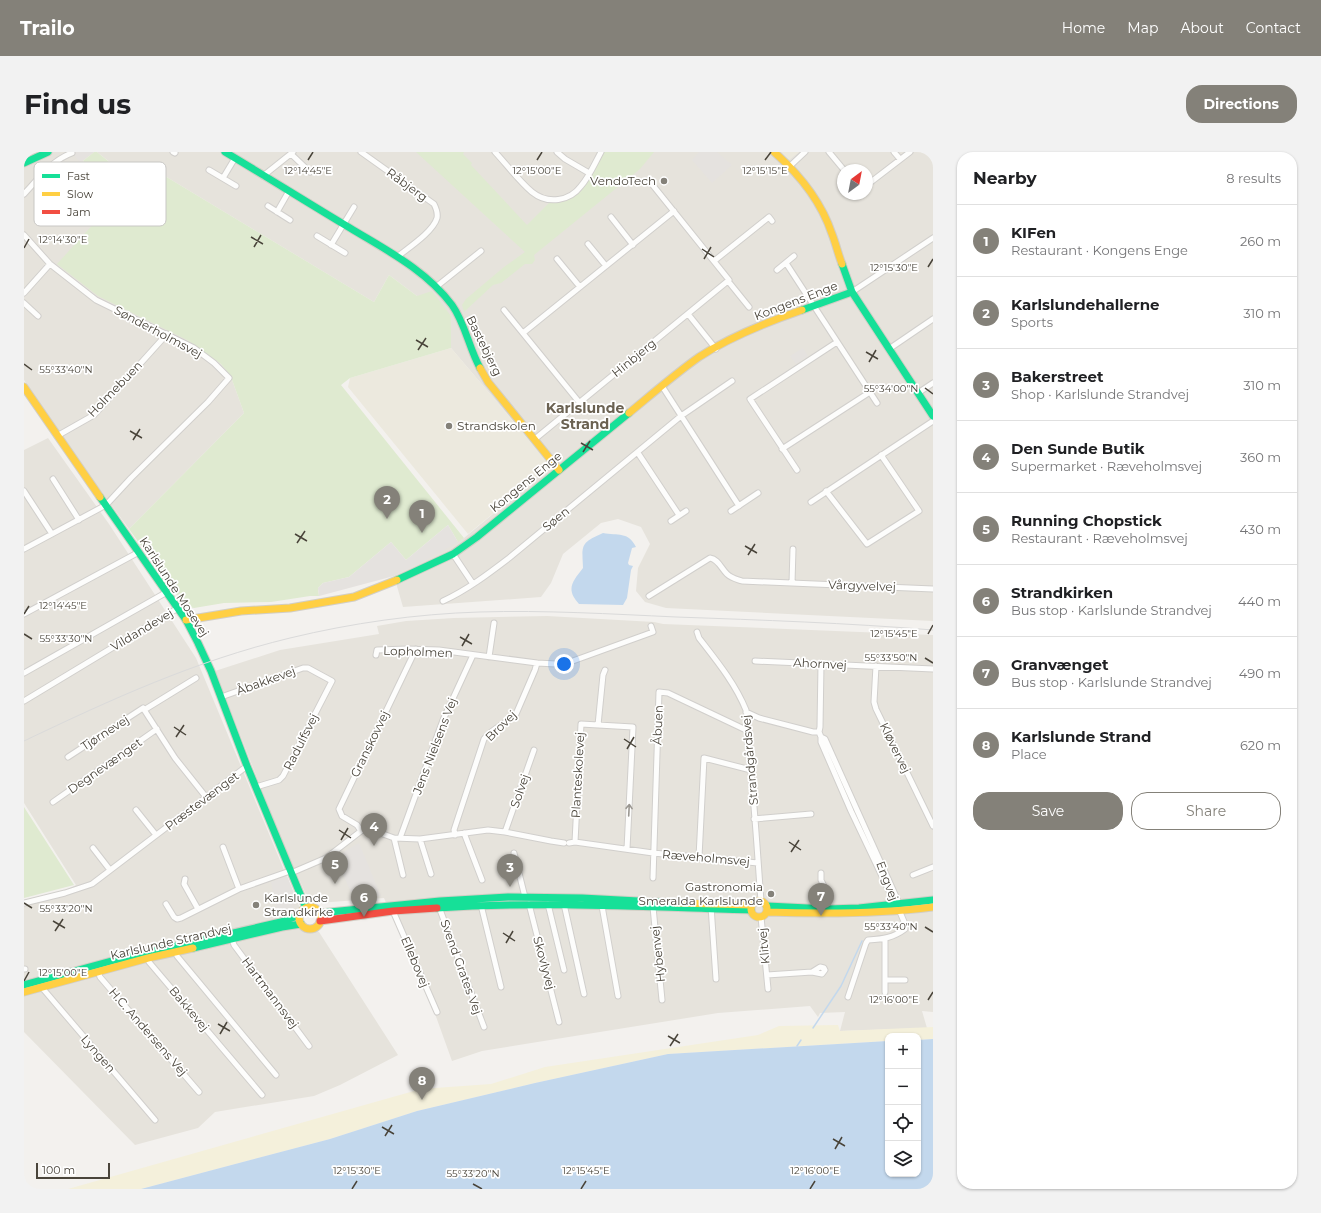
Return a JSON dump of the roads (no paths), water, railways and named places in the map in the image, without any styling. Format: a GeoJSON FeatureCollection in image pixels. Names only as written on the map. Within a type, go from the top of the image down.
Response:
{"type":"FeatureCollection","features":[{"type":"Feature","properties":{"kind":"street"},"geometry":{"type":"LineString","coordinates":[[24,163],[48,152]]}},
{"type":"Feature","properties":{"kind":"street","name":"Bastebjerg"},"geometry":{"type":"LineString","coordinates":[[225,152],[416,269],[436,287],[452,305],[466,333],[474,357],[488,382],[560,470]]}},
{"type":"Feature","properties":{"kind":"street","name":"Råbjerg"},"geometry":{"type":"LineString","coordinates":[[361,152],[434,204],[437,210],[437,218],[429,231],[397,257]]}},
{"type":"Feature","properties":{"kind":"street"},"geometry":{"type":"LineString","coordinates":[[495,152],[533,193],[549,200],[566,198],[574,194],[582,186],[601,152]]}},
{"type":"Feature","properties":{"kind":"street"},"geometry":{"type":"LineString","coordinates":[[557,152],[589,173]]}},
{"type":"Feature","properties":{"kind":"street"},"geometry":{"type":"LineString","coordinates":[[774,152],[790,166],[810,190],[825,217],[852,292],[933,416]]}},
{"type":"Feature","properties":{"kind":"street"},"geometry":{"type":"LineString","coordinates":[[790,166],[805,152]]}},
{"type":"Feature","properties":{"kind":"street"},"geometry":{"type":"LineString","coordinates":[[829,152],[839,164]]}},
{"type":"Feature","properties":{"kind":"street"},"geometry":{"type":"LineString","coordinates":[[894,152],[900,160]]}},
{"type":"Feature","properties":{"kind":"street"},"geometry":{"type":"LineString","coordinates":[[873,180],[910,152]]}},
{"type":"Feature","properties":{"kind":"street"},"geometry":{"type":"LineString","coordinates":[[55,162],[61,157],[72,153]]}},
{"type":"Feature","properties":{"kind":"street"},"geometry":{"type":"LineString","coordinates":[[263,176],[292,153],[310,172]]}},
{"type":"Feature","properties":{"kind":"street"},"geometry":{"type":"LineString","coordinates":[[223,178],[235,158]]}},
{"type":"Feature","properties":{"kind":"street"},"geometry":{"type":"LineString","coordinates":[[209,170],[236,186]]}},
{"type":"Feature","properties":{"kind":"street"},"geometry":{"type":"LineString","coordinates":[[24,194],[34,183]]}},
{"type":"Feature","properties":{"kind":"street"},"geometry":{"type":"LineString","coordinates":[[651,183],[749,307]]}},
{"type":"Feature","properties":{"kind":"street"},"geometry":{"type":"LineString","coordinates":[[277,212],[289,191]]}},
{"type":"Feature","properties":{"kind":"street"},"geometry":{"type":"LineString","coordinates":[[268,206],[290,220]]}},
{"type":"Feature","properties":{"kind":"street"},"geometry":{"type":"LineString","coordinates":[[331,245],[354,207]]}},
{"type":"Feature","properties":{"kind":"street"},"geometry":{"type":"LineString","coordinates":[[523,334],[674,211]]}},
{"type":"Feature","properties":{"kind":"street"},"geometry":{"type":"LineString","coordinates":[[611,217],[633,245]]}},
{"type":"Feature","properties":{"kind":"street"},"geometry":{"type":"LineString","coordinates":[[714,261],[768,217],[772,221]]}},
{"type":"Feature","properties":{"kind":"street","name":"Sønderholmsvej"},"geometry":{"type":"LineString","coordinates":[[24,235],[50,264],[96,300],[194,348],[214,363],[229,378],[208,402],[131,478],[106,506]]}},
{"type":"Feature","properties":{"kind":"street"},"geometry":{"type":"LineString","coordinates":[[317,236],[344,253]]}},
{"type":"Feature","properties":{"kind":"street"},"geometry":{"type":"LineString","coordinates":[[852,292],[933,238]]}},
{"type":"Feature","properties":{"kind":"street"},"geometry":{"type":"LineString","coordinates":[[588,244],[606,266]]}},
{"type":"Feature","properties":{"kind":"street"},"geometry":{"type":"LineString","coordinates":[[436,287],[481,251]]}},
{"type":"Feature","properties":{"kind":"street"},"geometry":{"type":"LineString","coordinates":[[777,270],[794,256]]}},
{"type":"Feature","properties":{"kind":"street"},"geometry":{"type":"LineString","coordinates":[[557,259],[580,287]]}},
{"type":"Feature","properties":{"kind":"street"},"geometry":{"type":"LineString","coordinates":[[786,263],[877,403]]}},
{"type":"Feature","properties":{"kind":"street"},"geometry":{"type":"LineString","coordinates":[[24,293],[50,264]]}},
{"type":"Feature","properties":{"kind":"street","name":"Hinbjerg"},"geometry":{"type":"LineString","coordinates":[[535,439],[728,281]]}},
{"type":"Feature","properties":{"kind":"street","name":"Kongens Enge"},"geometry":{"type":"LineString","coordinates":[[186,620],[241,611],[290,608],[354,597],[406,577],[453,554],[477,537],[684,368],[737,336],[770,321],[852,292]]}},
{"type":"Feature","properties":{"kind":"street"},"geometry":{"type":"LineString","coordinates":[[24,303],[38,316]]}},
{"type":"Feature","properties":{"kind":"street"},"geometry":{"type":"LineString","coordinates":[[504,310],[579,402]]}},
{"type":"Feature","properties":{"kind":"street"},"geometry":{"type":"LineString","coordinates":[[688,314],[716,349]]}},
{"type":"Feature","properties":{"kind":"street"},"geometry":{"type":"LineString","coordinates":[[889,349],[933,319]]}},
{"type":"Feature","properties":{"kind":"street","name":"Holmebuen"},"geometry":{"type":"LineString","coordinates":[[57,436],[94,415],[167,334]]}},
{"type":"Feature","properties":{"kind":"street"},"geometry":{"type":"LineString","coordinates":[[797,470],[750,399],[837,342]]}},
{"type":"Feature","properties":{"kind":"street","name":"Søen"},"geometry":{"type":"LineString","coordinates":[[443,601],[473,584],[509,558],[682,416],[732,381]]}},
{"type":"Feature","properties":{"kind":"street"},"geometry":{"type":"LineString","coordinates":[[918,393],[933,383]]}},
{"type":"Feature","properties":{"kind":"street"},"geometry":{"type":"LineString","coordinates":[[662,386],[739,506]]}},
{"type":"Feature","properties":{"kind":"street","name":"Karlslunde Mosevej"},"geometry":{"type":"LineString","coordinates":[[24,387],[138,552],[168,592],[186,620],[207,660],[247,766],[306,908]]}},
{"type":"Feature","properties":{"kind":"street"},"geometry":{"type":"LineString","coordinates":[[782,449],[870,392]]}},
{"type":"Feature","properties":{"kind":"street"},"geometry":{"type":"LineString","coordinates":[[811,502],[933,421]]}},
{"type":"Feature","properties":{"kind":"street"},"geometry":{"type":"LineString","coordinates":[[638,453],[679,515]]}},
{"type":"Feature","properties":{"kind":"street"},"geometry":{"type":"LineString","coordinates":[[826,491],[867,544],[919,511],[881,455]]}},
{"type":"Feature","properties":{"kind":"street"},"geometry":{"type":"LineString","coordinates":[[53,480],[79,520]]}},
{"type":"Feature","properties":{"kind":"street"},"geometry":{"type":"LineString","coordinates":[[24,491],[52,534]]}},
{"type":"Feature","properties":{"kind":"street"},"geometry":{"type":"LineString","coordinates":[[731,511],[758,493]]}},
{"type":"Feature","properties":{"kind":"street"},"geometry":{"type":"LineString","coordinates":[[24,549],[106,506]]}},
{"type":"Feature","properties":{"kind":"street"},"geometry":{"type":"LineString","coordinates":[[671,521],[686,511]]}},
{"type":"Feature","properties":{"kind":"street"},"geometry":{"type":"LineString","coordinates":[[792,583],[793,549]]}},
{"type":"Feature","properties":{"kind":"street"},"geometry":{"type":"LineString","coordinates":[[24,614],[138,552]]}},
{"type":"Feature","properties":{"kind":"street"},"geometry":{"type":"LineString","coordinates":[[453,554],[473,584]]}},
{"type":"Feature","properties":{"kind":"street","name":"Vårgyvelvej"},"geometry":{"type":"LineString","coordinates":[[650,596],[710,558],[715,559],[727,574],[734,579],[742,581],[933,589]]}},
{"type":"Feature","properties":{"kind":"street"},"geometry":{"type":"LineString","coordinates":[[24,673],[168,592]]}},
{"type":"Feature","properties":{"kind":"street","name":"Vildandevej"},"geometry":{"type":"LineString","coordinates":[[24,701],[178,608]]}},
{"type":"Feature","properties":{"kind":"street"},"geometry":{"type":"LineString","coordinates":[[489,657],[494,623]]}},
{"type":"Feature","properties":{"kind":"street","name":"Lopholmen"},"geometry":{"type":"LineString","coordinates":[[376,655],[377,650],[439,650],[537,663],[556,664],[570,662],[653,632],[651,626]]}},
{"type":"Feature","properties":{"kind":"street","name":"Strandgårdsvej"},"geometry":{"type":"LineString","coordinates":[[697,632],[699,638],[730,681],[746,712],[746,730],[751,770],[754,820],[764,909]]}},
{"type":"Feature","properties":{"kind":"street","name":"Granskovvej"},"geometry":{"type":"LineString","coordinates":[[361,831],[357,825],[342,816],[339,809],[416,649]]}},
{"type":"Feature","properties":{"kind":"street","name":"Jens Nielsens Vej"},"geometry":{"type":"LineString","coordinates":[[400,838],[443,720],[473,655]]}},
{"type":"Feature","properties":{"kind":"street","name":"Ahornvej"},"geometry":{"type":"LineString","coordinates":[[755,661],[933,669]]}},
{"type":"Feature","properties":{"kind":"street","name":"Brovej"},"geometry":{"type":"LineString","coordinates":[[455,835],[454,830],[484,739],[491,732],[512,719],[516,714],[537,663]]}},
{"type":"Feature","properties":{"kind":"street"},"geometry":{"type":"LineString","coordinates":[[746,712],[759,718],[818,732],[820,727],[821,664]]}},
{"type":"Feature","properties":{"kind":"street","name":"Kløvervej"},"geometry":{"type":"LineString","coordinates":[[876,666],[874,702],[876,708],[933,826]]}},
{"type":"Feature","properties":{"kind":"street","name":"Åbakkevej"},"geometry":{"type":"LineString","coordinates":[[221,697],[303,668],[308,668],[332,681]]}},
{"type":"Feature","properties":{"kind":"street","name":"Planteskolevej"},"geometry":{"type":"LineString","coordinates":[[598,725],[604,670]]}},
{"type":"Feature","properties":{"kind":"street","name":"Tjørnevej"},"geometry":{"type":"LineString","coordinates":[[68,757],[196,678]]}},
{"type":"Feature","properties":{"kind":"street","name":"Radulfsvej"},"geometry":{"type":"LineString","coordinates":[[256,787],[279,780],[283,776],[332,681]]}},
{"type":"Feature","properties":{"kind":"street","name":"Åbuen"},"geometry":{"type":"LineString","coordinates":[[653,853],[659,692],[668,693],[746,730]]}},
{"type":"Feature","properties":{"kind":"street"},"geometry":{"type":"LineString","coordinates":[[144,709],[175,758],[206,797]]}},
{"type":"Feature","properties":{"kind":"street","name":"Planteskolevej"},"geometry":{"type":"LineString","coordinates":[[575,842],[581,724],[633,727],[627,849]]}},
{"type":"Feature","properties":{"kind":"street","name":"Degnevænget"},"geometry":{"type":"LineString","coordinates":[[53,802],[157,729]]}},
{"type":"Feature","properties":{"kind":"street","name":"Engvej"},"geometry":{"type":"LineString","coordinates":[[818,732],[821,737],[825,739],[898,901],[905,924],[905,929],[885,939]]}},
{"type":"Feature","properties":{"kind":"street","name":"Solvej"},"geometry":{"type":"LineString","coordinates":[[505,832],[534,750]]}},
{"type":"Feature","properties":{"kind":"street"},"geometry":{"type":"LineString","coordinates":[[699,857],[704,758],[751,770]]}},
{"type":"Feature","properties":{"kind":"street","name":"Præstevænget"},"geometry":{"type":"LineString","coordinates":[[24,903],[92,884],[247,766]]}},
{"type":"Feature","properties":{"kind":"street","name":"Præstevænget"},"geometry":{"type":"LineString","coordinates":[[136,810],[156,835]]}},
{"type":"Feature","properties":{"kind":"street"},"geometry":{"type":"LineString","coordinates":[[754,820],[811,814]]}},
{"type":"Feature","properties":{"kind":"street","name":"Ræveholmsvej"},"geometry":{"type":"LineString","coordinates":[[361,831],[367,829],[394,838],[420,839],[488,830],[505,832],[551,842],[575,842],[653,853],[758,863]]}},
{"type":"Feature","properties":{"kind":"street"},"geometry":{"type":"LineString","coordinates":[[166,904],[174,917],[177,919],[239,889],[291,872],[326,858],[361,831]]}},
{"type":"Feature","properties":{"kind":"street"},"geometry":{"type":"LineString","coordinates":[[464,833],[482,880]]}},
{"type":"Feature","properties":{"kind":"street"},"geometry":{"type":"LineString","coordinates":[[394,838],[403,875]]}},
{"type":"Feature","properties":{"kind":"street"},"geometry":{"type":"LineString","coordinates":[[420,839],[431,874]]}},
{"type":"Feature","properties":{"kind":"street"},"geometry":{"type":"LineString","coordinates":[[223,847],[239,889]]}},
{"type":"Feature","properties":{"kind":"street"},"geometry":{"type":"LineString","coordinates":[[93,848],[110,870]]}},
{"type":"Feature","properties":{"kind":"street","name":"Skovlyvej"},"geometry":{"type":"LineString","coordinates":[[514,853],[559,1022]]}},
{"type":"Feature","properties":{"kind":"street","name":"Ræveholmsvej"},"geometry":{"type":"LineString","coordinates":[[653,853],[653,878]]}},
{"type":"Feature","properties":{"kind":"street"},"geometry":{"type":"LineString","coordinates":[[913,875],[933,867]]}},
{"type":"Feature","properties":{"kind":"street"},"geometry":{"type":"LineString","coordinates":[[821,873],[821,880],[825,888],[828,909]]}},
{"type":"Feature","properties":{"kind":"street"},"geometry":{"type":"LineString","coordinates":[[185,879],[184,884],[198,909]]}},
{"type":"Feature","properties":{"kind":"street"},"geometry":{"type":"LineString","coordinates":[[320,921],[394,911],[527,900],[548,904],[602,906],[752,908]]}},
{"type":"Feature","properties":{"kind":"street"},"geometry":{"type":"LineString","coordinates":[[752,908],[756,902],[764,909],[826,914],[899,908],[933,900]]}},
{"type":"Feature","properties":{"kind":"street"},"geometry":{"type":"LineString","coordinates":[[320,913],[345,912],[436,901],[654,901],[711,907]]}},
{"type":"Feature","properties":{"kind":"street"},"geometry":{"type":"LineString","coordinates":[[481,904],[501,987]]}},
{"type":"Feature","properties":{"kind":"street"},"geometry":{"type":"LineString","coordinates":[[548,904],[564,970]]}},
{"type":"Feature","properties":{"kind":"street"},"geometry":{"type":"LineString","coordinates":[[564,904],[584,994]]}},
{"type":"Feature","properties":{"kind":"street"},"geometry":{"type":"LineString","coordinates":[[602,906],[618,996]]}},
{"type":"Feature","properties":{"kind":"street","name":"Svend Grates Vej"},"geometry":{"type":"LineString","coordinates":[[439,907],[484,1027]]}},
{"type":"Feature","properties":{"kind":"street","name":"Hybenvej"},"geometry":{"type":"LineString","coordinates":[[653,907],[662,1000]]}},
{"type":"Feature","properties":{"kind":"street"},"geometry":{"type":"LineString","coordinates":[[711,907],[716,979]]}},
{"type":"Feature","properties":{"kind":"street"},"geometry":{"type":"LineString","coordinates":[[752,908],[756,916],[764,909],[933,907]]}},
{"type":"Feature","properties":{"kind":"street"},"geometry":{"type":"LineString","coordinates":[[306,908],[315,908],[320,913],[320,921],[316,927],[310,929],[301,924],[300,915],[306,908]]}},
{"type":"Feature","properties":{"kind":"street","name":"Klitvej"},"geometry":{"type":"LineString","coordinates":[[764,909],[768,989]]}},
{"type":"Feature","properties":{"kind":"street","name":"Ellebovej"},"geometry":{"type":"LineString","coordinates":[[394,911],[437,1012]]}},
{"type":"Feature","properties":{"kind":"street","name":"Karlslunde Strandvej"},"geometry":{"type":"LineString","coordinates":[[24,985],[115,960],[281,922],[300,915]]}},
{"type":"Feature","properties":{"kind":"street","name":"Karlslunde Strandvej"},"geometry":{"type":"LineString","coordinates":[[24,992],[176,951],[301,924]]}},
{"type":"Feature","properties":{"kind":"street","name":"Hartmannsvej"},"geometry":{"type":"LineString","coordinates":[[232,939],[234,945],[310,1046]]}},
{"type":"Feature","properties":{"kind":"street"},"geometry":{"type":"LineString","coordinates":[[848,997],[868,940],[885,939],[885,992]]}},
{"type":"Feature","properties":{"kind":"street"},"geometry":{"type":"LineString","coordinates":[[176,951],[177,956],[276,1075]]}},
{"type":"Feature","properties":{"kind":"street","name":"Bakkevej"},"geometry":{"type":"LineString","coordinates":[[148,958],[149,962],[262,1095]]}},
{"type":"Feature","properties":{"kind":"street","name":"H.C. Andersens Vej"},"geometry":{"type":"LineString","coordinates":[[98,971],[100,977],[199,1092]]}},
{"type":"Feature","properties":{"kind":"street","name":"Klitvej"},"geometry":{"type":"LineString","coordinates":[[767,975],[812,972]]}},
{"type":"Feature","properties":{"kind":"street"},"geometry":{"type":"LineString","coordinates":[[885,980],[906,980]]}},
{"type":"Feature","properties":{"kind":"street","name":"Lyngen"},"geometry":{"type":"LineString","coordinates":[[42,987],[155,1120]]}},
{"type":"Feature","properties":{"kind":"water"},"geometry":{"type":"Polygon","coordinates":[[[603,533],[626,536],[630,538],[636,547],[632,548],[628,563],[629,565],[633,566],[631,570],[627,598],[623,605],[579,604],[572,594],[571,589],[576,577],[583,568],[582,554],[584,546],[590,539],[603,533]]]}},
{"type":"Feature","properties":{"kind":"water"},"geometry":{"type":"Polygon","coordinates":[[[933,1039],[933,1189],[141,1189],[330,1139],[417,1111],[668,1054],[885,1041],[885,1177],[921,1177],[921,1040],[933,1039]]]}},
{"type":"Feature","properties":{"kind":"waterway"},"geometry":{"type":"LineString","coordinates":[[813,1028],[841,986],[862,941]]}},
{"type":"Feature","properties":{"kind":"waterway"},"geometry":{"type":"LineString","coordinates":[[797,1046],[801,1040]]}},
{"type":"Feature","properties":{"kind":"tram line"},"geometry":{"type":"LineString","coordinates":[[24,741],[89,710],[154,682],[255,647],[313,633],[408,617],[479,612],[553,612],[869,625],[933,630]]}},
{"type":"Feature","properties":{"kind":"place","name":"VendoTech"},"geometry":{"type":"Point","coordinates":[664,181]}},
{"type":"Feature","properties":{"kind":"place","name":"Strandskolen"},"geometry":{"type":"Point","coordinates":[449,426]}},
{"type":"Feature","properties":{"kind":"place","name":"Karlslundehallerne"},"geometry":{"type":"Point","coordinates":[387,519]}},
{"type":"Feature","properties":{"kind":"place","name":"KIFen"},"geometry":{"type":"Point","coordinates":[422,533]}},
{"type":"Feature","properties":{"kind":"place","name":"Den Sunde Butik"},"geometry":{"type":"Point","coordinates":[374,846]}},
{"type":"Feature","properties":{"kind":"place","name":"Running Chopstick"},"geometry":{"type":"Point","coordinates":[335,884]}},
{"type":"Feature","properties":{"kind":"place","name":"Bakerstreet"},"geometry":{"type":"Point","coordinates":[510,887]}},
{"type":"Feature","properties":{"kind":"place","name":"Gastronomia Smeralda Karlslunde"},"geometry":{"type":"Point","coordinates":[771,894]}},
{"type":"Feature","properties":{"kind":"place","name":"Karlslunde Strandkirke"},"geometry":{"type":"Point","coordinates":[256,905]}},
{"type":"Feature","properties":{"kind":"place","name":"Granvænget"},"geometry":{"type":"Point","coordinates":[821,916]}},
{"type":"Feature","properties":{"kind":"place","name":"Strandkirken"},"geometry":{"type":"Point","coordinates":[364,917]}},
{"type":"Feature","properties":{"kind":"place","name":"Karlslunde Strand"},"geometry":{"type":"Point","coordinates":[422,1100]}},
{"type":"Feature","properties":{"kind":"district","name":"Karlslunde Strand"},"geometry":{"type":"Point","coordinates":[585,416]}}]}
